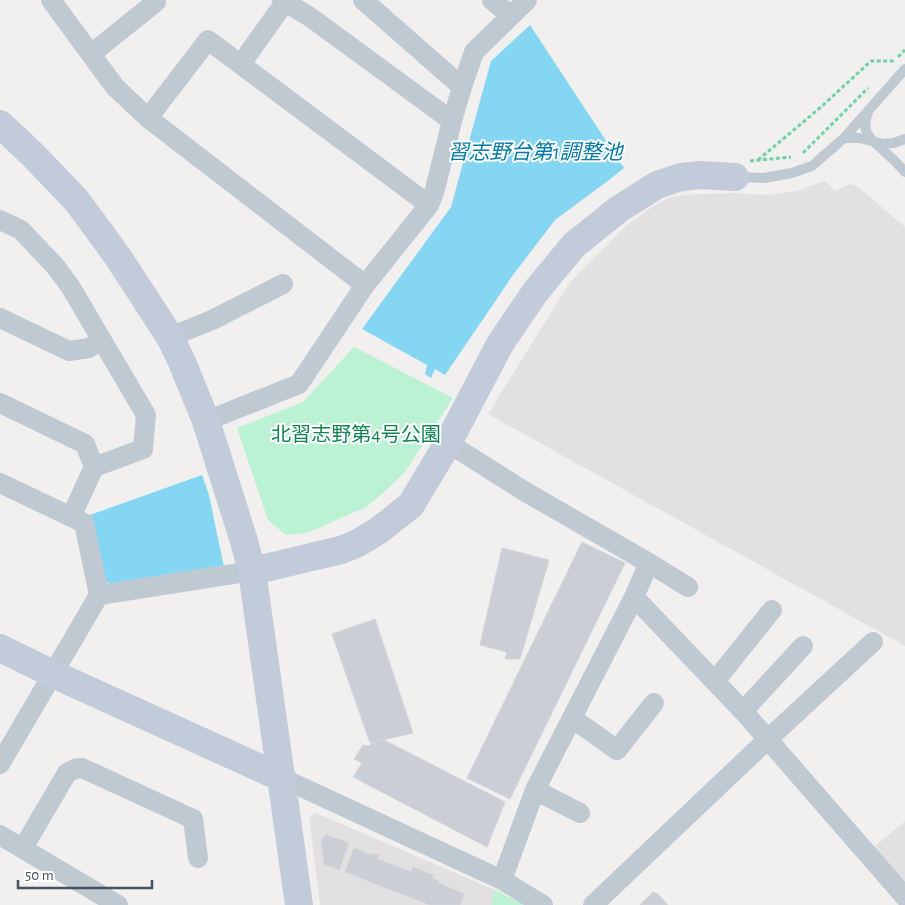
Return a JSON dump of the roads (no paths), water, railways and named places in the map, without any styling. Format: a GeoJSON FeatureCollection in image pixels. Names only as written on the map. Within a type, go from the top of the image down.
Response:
{"type":"FeatureCollection","features":[{"type":"Feature","properties":{"kind":"street"},"geometry":{"type":"LineString","coordinates":[[51,0],[115,87],[148,118],[365,285]]}},
{"type":"Feature","properties":{"kind":"street"},"geometry":{"type":"LineString","coordinates":[[91,54],[156,2],[155,0]]}},
{"type":"Feature","properties":{"kind":"street"},"geometry":{"type":"LineString","coordinates":[[364,0],[462,87]]}},
{"type":"Feature","properties":{"kind":"street"},"geometry":{"type":"LineString","coordinates":[[492,0],[510,16]]}},
{"type":"Feature","properties":{"kind":"street"},"geometry":{"type":"LineString","coordinates":[[206,421],[299,384],[365,285],[429,205],[434,194],[452,121],[474,52],[527,0]]}},
{"type":"Feature","properties":{"kind":"street"},"geometry":{"type":"LineString","coordinates":[[240,64],[284,1],[310,17],[452,121]]}},
{"type":"Feature","properties":{"kind":"street"},"geometry":{"type":"LineString","coordinates":[[148,118],[208,40],[429,205]]}},
{"type":"Feature","properties":{"kind":"street"},"geometry":{"type":"LineString","coordinates":[[0,124],[77,201],[118,257],[170,337],[206,421],[252,571],[299,905]]}},
{"type":"Feature","properties":{"kind":"street"},"geometry":{"type":"LineString","coordinates":[[98,595],[252,571],[341,550],[358,543],[378,531],[411,505],[448,443],[500,344],[536,291],[574,246],[619,209],[657,185],[681,177],[741,169]]}},
{"type":"Feature","properties":{"kind":"street"},"geometry":{"type":"LineString","coordinates":[[0,220],[21,230],[70,286],[146,415],[143,449],[94,466]]}},
{"type":"Feature","properties":{"kind":"street"},"geometry":{"type":"LineString","coordinates":[[170,337],[212,320],[283,284]]}},
{"type":"Feature","properties":{"kind":"street"},"geometry":{"type":"LineString","coordinates":[[0,318],[70,351],[89,348],[102,340]]}},
{"type":"Feature","properties":{"kind":"street"},"geometry":{"type":"LineString","coordinates":[[0,403],[85,444],[94,466],[71,517]]}},
{"type":"Feature","properties":{"kind":"street"},"geometry":{"type":"LineString","coordinates":[[448,443],[524,491],[688,587]]}},
{"type":"Feature","properties":{"kind":"street"},"geometry":{"type":"LineString","coordinates":[[0,483],[84,523],[98,595],[0,764]]}},
{"type":"Feature","properties":{"kind":"street"},"geometry":{"type":"LineString","coordinates":[[502,880],[535,790],[634,597],[649,563]]}},
{"type":"Feature","properties":{"kind":"street"},"geometry":{"type":"LineString","coordinates":[[634,597],[743,711],[905,897]]}},
{"type":"Feature","properties":{"kind":"street"},"geometry":{"type":"LineString","coordinates":[[715,682],[772,610]]}},
{"type":"Feature","properties":{"kind":"street"},"geometry":{"type":"LineString","coordinates":[[593,905],[767,740],[874,642]]}},
{"type":"Feature","properties":{"kind":"street"},"geometry":{"type":"LineString","coordinates":[[743,711],[803,646]]}},
{"type":"Feature","properties":{"kind":"street"},"geometry":{"type":"LineString","coordinates":[[0,648],[502,880],[543,905]]}},
{"type":"Feature","properties":{"kind":"street"},"geometry":{"type":"LineString","coordinates":[[572,718],[618,750],[654,703]]}},
{"type":"Feature","properties":{"kind":"street"},"geometry":{"type":"LineString","coordinates":[[23,848],[68,773],[82,768],[193,819],[198,858]]}},
{"type":"Feature","properties":{"kind":"street"},"geometry":{"type":"LineString","coordinates":[[535,790],[580,813]]}},
{"type":"Feature","properties":{"kind":"street"},"geometry":{"type":"LineString","coordinates":[[0,835],[118,905]]}},
{"type":"Feature","properties":{"kind":"lane"},"geometry":{"type":"LineString","coordinates":[[741,169],[764,178],[792,173],[812,166],[844,138],[905,69]]}},
{"type":"Feature","properties":{"kind":"lane"},"geometry":{"type":"LineString","coordinates":[[869,110],[866,129],[873,142],[905,172]]}},
{"type":"Feature","properties":{"kind":"lane"},"geometry":{"type":"LineString","coordinates":[[844,138],[859,138],[884,144],[905,139]]}},
{"type":"Feature","properties":{"kind":"water","name":"習志野台第1調整池"},"geometry":{"type":"Polygon","coordinates":[[[530,25],[624,168],[555,220],[513,275],[445,375],[435,369],[431,378],[425,374],[427,365],[362,329],[451,207],[491,61],[530,25]]]}},
{"type":"Feature","properties":{"kind":"water"},"geometry":{"type":"Polygon","coordinates":[[[202,475],[209,495],[224,567],[113,586],[104,580],[87,516],[202,475]]]}},
{"type":"Feature","properties":{"kind":"park label","name":"北習志野第4号公園"},"geometry":{"type":"Point","coordinates":[356,435]}}]}
